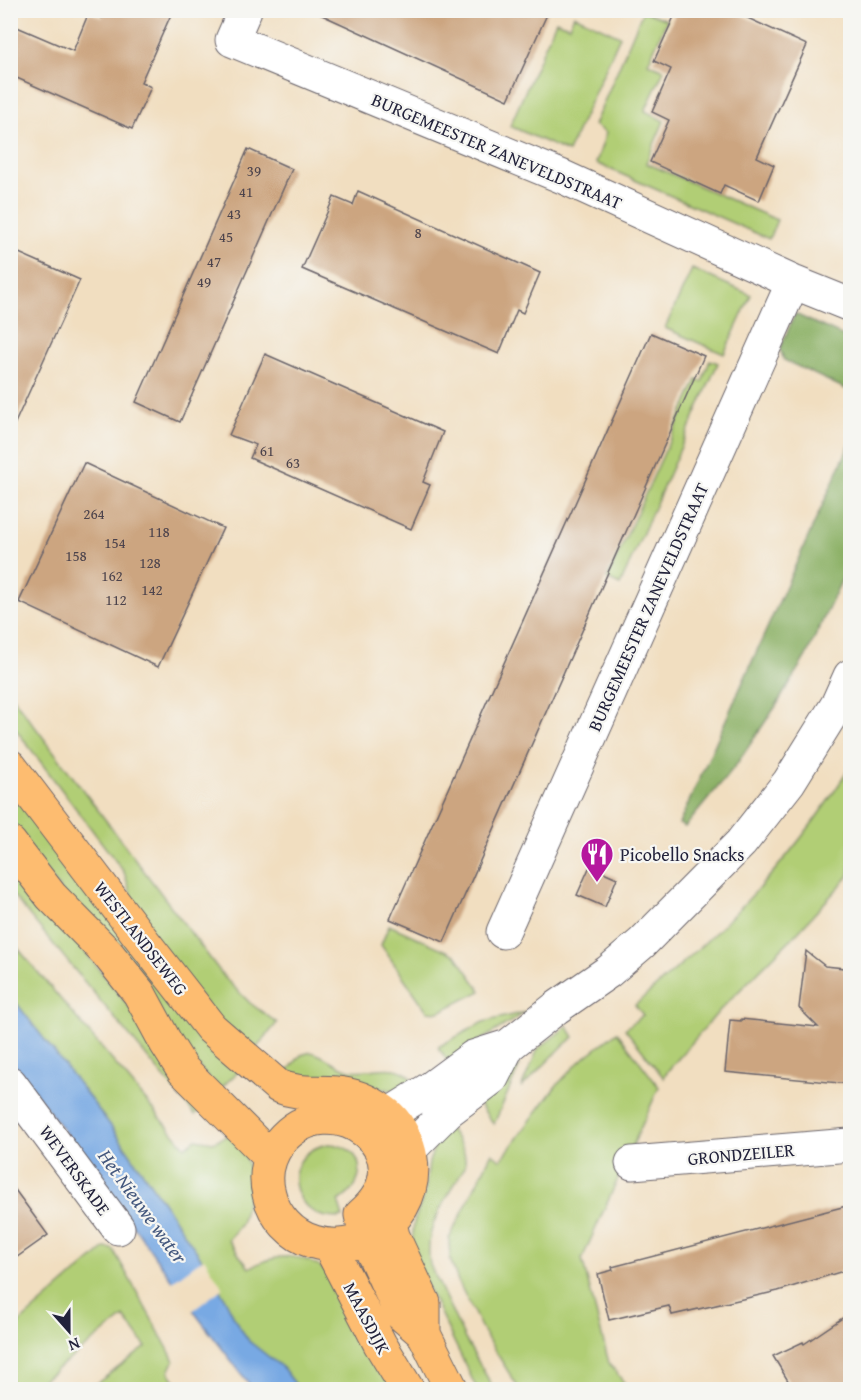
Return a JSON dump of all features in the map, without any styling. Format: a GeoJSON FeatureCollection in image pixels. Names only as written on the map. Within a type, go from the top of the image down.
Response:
{"type":"FeatureCollection","features":[{"type":"Feature","properties":{"kind":"main road","name":"WESTLANDSEWEG"},"geometry":{"type":"LineString","coordinates":[[10,766],[211,1028],[268,1079],[290,1091],[309,1094],[336,1093],[359,1097],[377,1123]]}},
{"type":"Feature","properties":{"kind":"main road","name":"WESTLANDSEWEG"},"geometry":{"type":"LineString","coordinates":[[10,843],[51,896],[107,953],[139,993],[183,1070],[270,1157]]}},
{"type":"Feature","properties":{"kind":"main road"},"geometry":{"type":"LineString","coordinates":[[324,1118],[353,1123],[377,1123],[401,1131],[409,1150],[412,1184],[404,1205],[378,1230],[348,1244],[329,1245],[312,1242],[296,1233],[276,1212],[267,1185],[270,1157],[281,1141],[290,1132],[324,1118]]}},
{"type":"Feature","properties":{"kind":"main road"},"geometry":{"type":"LineString","coordinates":[[377,1123],[372,1136],[382,1153],[386,1171],[384,1183],[380,1196],[361,1215],[378,1230]]}},
{"type":"Feature","properties":{"kind":"main road","name":"MAASDIJK"},"geometry":{"type":"LineString","coordinates":[[378,1230],[401,1314],[424,1334],[452,1389]]}},
{"type":"Feature","properties":{"kind":"main road","name":"MAASDIJK"},"geometry":{"type":"LineString","coordinates":[[329,1245],[380,1344],[408,1389]]}},
{"type":"Feature","properties":{"kind":"street","name":"BURGEMEESTER ZANEVELDSTRAAT"},"geometry":{"type":"LineString","coordinates":[[238,25],[563,177],[793,282],[850,305]]}},
{"type":"Feature","properties":{"kind":"street","name":"BURGEMEESTER ZANEVELDSTRAAT"},"geometry":{"type":"LineString","coordinates":[[503,932],[793,282]]}},
{"type":"Feature","properties":{"kind":"street"},"geometry":{"type":"LineString","coordinates":[[377,1123],[473,1058],[508,1046],[556,1008],[608,972],[642,943],[734,850],[789,782],[837,705],[850,676]]}},
{"type":"Feature","properties":{"kind":"street"},"geometry":{"type":"LineString","coordinates":[[409,1150],[448,1111],[492,1078],[508,1046]]}},
{"type":"Feature","properties":{"kind":"street","name":"WEVERSKADE"},"geometry":{"type":"LineString","coordinates":[[10,1083],[118,1228]]}},
{"type":"Feature","properties":{"kind":"street","name":"GRONDZEILER"},"geometry":{"type":"LineString","coordinates":[[632,1163],[850,1145]]}},
{"type":"Feature","properties":{"kind":"green space"},"geometry":{"type":"Polygon","coordinates":[[[643,11],[667,20],[648,63],[664,70],[645,111],[664,121],[646,163],[777,220],[769,239],[596,163],[606,133],[594,125],[643,11]]]}},
{"type":"Feature","properties":{"kind":"green space"},"geometry":{"type":"Polygon","coordinates":[[[574,15],[620,36],[568,152],[510,126],[556,21],[569,26],[574,15]]]}},
{"type":"Feature","properties":{"kind":"green space"},"geometry":{"type":"Polygon","coordinates":[[[692,269],[751,295],[724,354],[665,328],[692,269]]]}},
{"type":"Feature","properties":{"kind":"green space"},"geometry":{"type":"Polygon","coordinates":[[[795,314],[850,339],[850,391],[784,360],[780,349],[795,314]]]}},
{"type":"Feature","properties":{"kind":"green space"},"geometry":{"type":"Polygon","coordinates":[[[710,360],[718,363],[620,585],[607,579],[697,380],[702,382],[710,360]]]}},
{"type":"Feature","properties":{"kind":"green space"},"geometry":{"type":"Polygon","coordinates":[[[850,444],[850,562],[806,656],[776,706],[736,765],[685,827],[679,824],[850,444]]]}},
{"type":"Feature","properties":{"kind":"green space"},"geometry":{"type":"Polygon","coordinates":[[[11,695],[225,978],[250,1003],[277,1023],[254,1051],[217,1019],[140,922],[124,872],[11,723],[11,695]]]}},
{"type":"Feature","properties":{"kind":"green space"},"geometry":{"type":"Polygon","coordinates":[[[850,767],[850,872],[848,877],[794,936],[720,1010],[664,1078],[625,1029],[643,1015],[635,1005],[707,941],[747,901],[809,827],[850,767]]]}},
{"type":"Feature","properties":{"kind":"green space"},"geometry":{"type":"Polygon","coordinates":[[[11,781],[241,1069],[218,1091],[11,827],[11,781]]]}},
{"type":"Feature","properties":{"kind":"green space"},"geometry":{"type":"Polygon","coordinates":[[[10,858],[207,1104],[195,1115],[11,893],[10,858]]]}},
{"type":"Feature","properties":{"kind":"green space"},"geometry":{"type":"Polygon","coordinates":[[[389,925],[456,955],[481,991],[439,1012],[427,1011],[381,945],[389,925]]]}},
{"type":"Feature","properties":{"kind":"green space"},"geometry":{"type":"Polygon","coordinates":[[[10,939],[185,1147],[196,1139],[213,1142],[228,1135],[244,1149],[250,1174],[250,1190],[241,1224],[228,1240],[249,1268],[270,1259],[290,1257],[308,1261],[328,1273],[396,1389],[299,1389],[283,1368],[250,1343],[199,1255],[111,1126],[11,996],[10,939]]]}},
{"type":"Feature","properties":{"kind":"green space"},"geometry":{"type":"Polygon","coordinates":[[[526,1012],[449,1063],[438,1047],[483,1022],[526,1012]]]}},
{"type":"Feature","properties":{"kind":"green space"},"geometry":{"type":"Polygon","coordinates":[[[567,1026],[574,1037],[521,1088],[538,1049],[567,1026]]]}},
{"type":"Feature","properties":{"kind":"green space"},"geometry":{"type":"Polygon","coordinates":[[[617,1032],[659,1087],[582,1259],[609,1363],[629,1389],[519,1389],[484,1333],[458,1281],[450,1259],[449,1239],[492,1153],[501,1160],[556,1086],[579,1062],[617,1032]]]}},
{"type":"Feature","properties":{"kind":"green space"},"geometry":{"type":"Polygon","coordinates":[[[311,1052],[350,1070],[399,1070],[413,1080],[398,1091],[286,1073],[301,1055],[311,1052]]]}},
{"type":"Feature","properties":{"kind":"green space"},"geometry":{"type":"Polygon","coordinates":[[[520,1065],[494,1124],[479,1104],[520,1065]]]}},
{"type":"Feature","properties":{"kind":"green space"},"geometry":{"type":"Polygon","coordinates":[[[449,1128],[463,1150],[465,1166],[433,1224],[429,1250],[430,1265],[465,1339],[494,1389],[477,1389],[411,1253],[414,1222],[425,1193],[429,1162],[435,1145],[449,1128]]]}},
{"type":"Feature","properties":{"kind":"green space"},"geometry":{"type":"Polygon","coordinates":[[[328,1144],[341,1146],[350,1151],[359,1166],[359,1176],[355,1185],[338,1201],[343,1217],[326,1217],[312,1211],[302,1201],[296,1188],[295,1174],[300,1161],[311,1151],[328,1144]]]}},
{"type":"Feature","properties":{"kind":"green space"},"geometry":{"type":"Polygon","coordinates":[[[105,1248],[113,1249],[167,1347],[174,1361],[169,1372],[181,1389],[89,1389],[146,1347],[124,1317],[31,1389],[11,1389],[11,1330],[105,1248]]]}},
{"type":"Feature","properties":{"kind":"water","name":"Het Nieuwe water"},"geometry":{"type":"Polygon","coordinates":[[[11,996],[111,1126],[199,1255],[250,1342],[283,1368],[299,1389],[253,1389],[198,1317],[11,1060],[11,996]]]}},
{"type":"Feature","properties":{"kind":"pier"},"geometry":{"type":"Polygon","coordinates":[[[204,1258],[223,1288],[191,1312],[170,1283],[204,1258]]]}},
{"type":"Feature","properties":{"kind":"building"},"geometry":{"type":"Polygon","coordinates":[[[104,10],[173,10],[141,82],[151,87],[132,129],[10,75],[10,24],[73,51],[89,12],[102,18],[104,10]]]}},
{"type":"Feature","properties":{"kind":"building"},"geometry":{"type":"Polygon","coordinates":[[[311,10],[549,10],[508,100],[311,10]]]}},
{"type":"Feature","properties":{"kind":"building"},"geometry":{"type":"Polygon","coordinates":[[[677,10],[730,10],[807,45],[757,157],[774,165],[759,201],[724,185],[720,194],[650,162],[669,120],[652,112],[671,69],[654,61],[677,10]]]}},
{"type":"Feature","properties":{"kind":"building"},"geometry":{"type":"Polygon","coordinates":[[[248,149],[292,169],[180,422],[136,402],[248,149]]]}},
{"type":"Feature","properties":{"kind":"building"},"geometry":{"type":"Polygon","coordinates":[[[358,191],[540,273],[523,313],[517,310],[499,354],[302,269],[334,197],[353,205],[358,191]]]}},
{"type":"Feature","properties":{"kind":"building"},"geometry":{"type":"Polygon","coordinates":[[[10,249],[80,280],[10,434],[10,249]]]}},
{"type":"Feature","properties":{"kind":"building"},"geometry":{"type":"Polygon","coordinates":[[[651,333],[704,356],[444,942],[390,919],[651,333]]]}},
{"type":"Feature","properties":{"kind":"building"},"geometry":{"type":"Polygon","coordinates":[[[265,354],[443,432],[423,482],[430,485],[411,529],[250,458],[256,445],[229,435],[265,354]]]}},
{"type":"Feature","properties":{"kind":"building"},"geometry":{"type":"Polygon","coordinates":[[[84,463],[223,528],[158,667],[19,602],[84,463]]]}},
{"type":"Feature","properties":{"kind":"building"},"geometry":{"type":"Polygon","coordinates":[[[590,866],[617,878],[605,907],[577,895],[590,866]]]}},
{"type":"Feature","properties":{"kind":"building"},"geometry":{"type":"Polygon","coordinates":[[[806,951],[825,966],[844,968],[844,972],[850,973],[850,1084],[725,1072],[730,1020],[741,1021],[741,1019],[818,1027],[799,1008],[806,951]]]}},
{"type":"Feature","properties":{"kind":"building"},"geometry":{"type":"Polygon","coordinates":[[[10,1183],[48,1235],[10,1262],[10,1183]]]}},
{"type":"Feature","properties":{"kind":"building"},"geometry":{"type":"Polygon","coordinates":[[[850,1205],[850,1269],[778,1291],[672,1315],[669,1306],[609,1320],[598,1274],[613,1270],[612,1267],[850,1205]]]}},
{"type":"Feature","properties":{"kind":"building"},"geometry":{"type":"Polygon","coordinates":[[[850,1313],[850,1389],[793,1389],[773,1356],[803,1342],[804,1344],[850,1313]]]}},
{"type":"Feature","properties":{"kind":"place","name":"Picobello Snacks"},"geometry":{"type":"Point","coordinates":[597,883]}}]}
